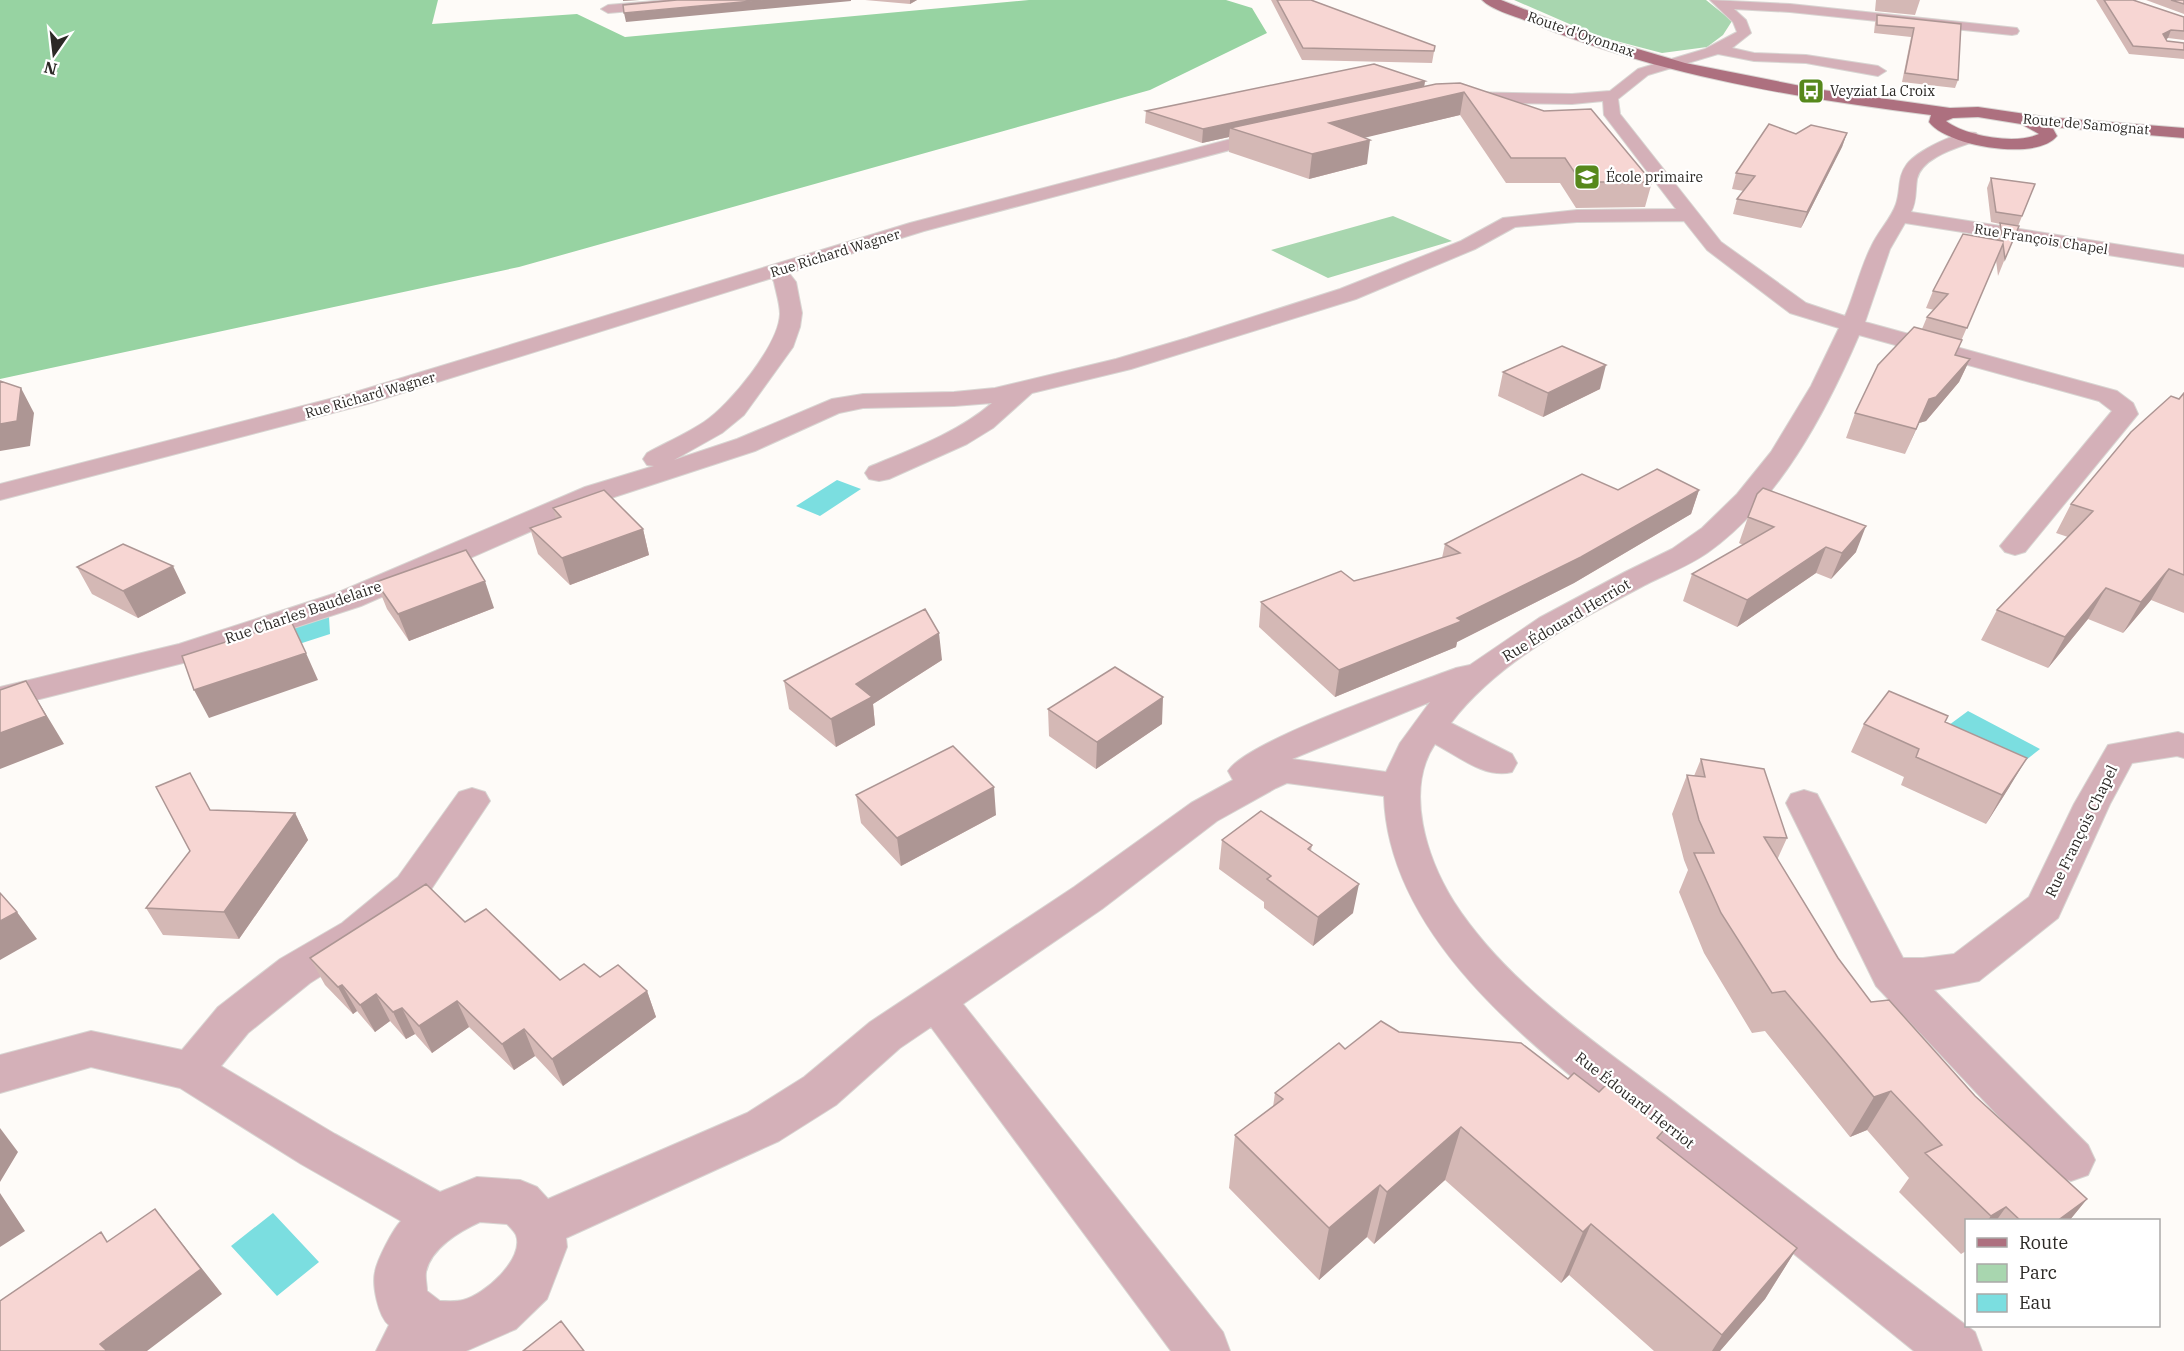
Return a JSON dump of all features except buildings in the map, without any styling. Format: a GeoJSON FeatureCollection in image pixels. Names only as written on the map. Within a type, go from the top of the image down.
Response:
{"type":"FeatureCollection","features":[{"type":"Feature","properties":{"kind":"main road","name":"Route d'Oyonnax"},"geometry":{"type":"LineString","coordinates":[[1489,0],[1571,34],[1674,64]]}},
{"type":"Feature","properties":{"kind":"main road"},"geometry":{"type":"LineString","coordinates":[[1674,64],[1823,94],[1954,125],[1978,112],[2011,116],[2040,126],[2047,131],[2048,136]]}},
{"type":"Feature","properties":{"kind":"main road","name":"Route de Samognat"},"geometry":{"type":"LineString","coordinates":[[2011,116],[2046,122],[2184,133]]}},
{"type":"Feature","properties":{"kind":"main road","name":"Route de Samognat"},"geometry":{"type":"LineString","coordinates":[[1954,125],[2020,143],[2044,140],[2048,136],[2091,132],[2161,130]]}},
{"type":"Feature","properties":{"kind":"street"},"geometry":{"type":"LineString","coordinates":[[608,9],[712,0]]}},
{"type":"Feature","properties":{"kind":"street"},"geometry":{"type":"LineString","coordinates":[[1719,2],[2012,31]]}},
{"type":"Feature","properties":{"kind":"street"},"geometry":{"type":"LineString","coordinates":[[1441,98],[1572,99],[1608,96],[1620,92],[1641,73],[1726,45],[1744,33],[1740,20],[1719,2]]}},
{"type":"Feature","properties":{"kind":"street"},"geometry":{"type":"LineString","coordinates":[[1714,49],[1754,57],[1806,59],[1878,71]]}},
{"type":"Feature","properties":{"kind":"street"},"geometry":{"type":"LineString","coordinates":[[1608,96],[1611,101],[1612,115],[1714,246],[1788,302],[1808,313],[1896,339],[2108,396],[2124,408],[2125,414],[2015,546]]}},
{"type":"Feature","properties":{"kind":"street","name":"Rue Édouard Herriot"},"geometry":{"type":"LineString","coordinates":[[1954,125],[1952,144],[1914,165],[1905,187],[1906,201],[1879,252],[1852,325],[1791,445],[1759,487],[1725,523],[1690,551],[1579,609],[1529,639],[1464,685],[1429,726],[1413,750],[1404,771],[1402,787],[1404,817],[1412,858],[1422,884],[1453,932],[1487,972],[1549,1031],[1956,1351]]}},
{"type":"Feature","properties":{"kind":"street","name":"Rue Richard Wagner"},"geometry":{"type":"LineString","coordinates":[[0,492],[208,440],[358,399],[950,218],[1289,129]]}},
{"type":"Feature","properties":{"kind":"street"},"geometry":{"type":"LineString","coordinates":[[588,497],[746,445],[832,407],[863,401],[954,399],[995,395],[1123,364],[1348,294],[1468,245],[1510,222],[1577,216],[1690,215]]}},
{"type":"Feature","properties":{"kind":"street","name":"Rue François Chapel"},"geometry":{"type":"LineString","coordinates":[[1898,216],[2184,261]]}},
{"type":"Feature","properties":{"kind":"street","name":"Rue Charles Baudelaire"},"geometry":{"type":"LineString","coordinates":[[0,698],[188,652],[350,599],[588,497],[713,428],[735,410],[781,347],[789,327],[789,296],[782,275],[777,271]]}},
{"type":"Feature","properties":{"kind":"street"},"geometry":{"type":"LineString","coordinates":[[879,473],[924,455],[967,433],[984,423],[1022,390]]}},
{"type":"Feature","properties":{"kind":"street"},"geometry":{"type":"LineString","coordinates":[[1204,812],[1247,770],[1287,747],[1488,668]]}},
{"type":"Feature","properties":{"kind":"street"},"geometry":{"type":"LineString","coordinates":[[1429,726],[1499,763]]}},
{"type":"Feature","properties":{"kind":"street","name":"Rue François Chapel"},"geometry":{"type":"LineString","coordinates":[[1891,974],[1923,975],[1964,969],[2044,907],[2092,804],[2120,753],[2178,744],[2184,746]]}},
{"type":"Feature","properties":{"kind":"street"},"geometry":{"type":"LineString","coordinates":[[540,1226],[763,1127],[820,1092],[885,1035],[1088,898],[1204,812],[1263,779],[1285,771],[1402,787]]}},
{"type":"Feature","properties":{"kind":"street"},"geometry":{"type":"LineString","coordinates":[[191,1071],[233,1020],[295,971],[356,934],[412,887],[472,801]]}},
{"type":"Feature","properties":{"kind":"street"},"geometry":{"type":"LineString","coordinates":[[1804,803],[1891,974],[2071,1160]]}},
{"type":"Feature","properties":{"kind":"street"},"geometry":{"type":"LineString","coordinates":[[935,1000],[1204,1351]]}},
{"type":"Feature","properties":{"kind":"street"},"geometry":{"type":"LineString","coordinates":[[0,1074],[91,1049],[191,1071],[318,1149],[422,1208],[435,1222]]}},
{"type":"Feature","properties":{"kind":"street"},"geometry":{"type":"LineString","coordinates":[[477,1199],[520,1203],[540,1226],[542,1247],[529,1282],[498,1311],[464,1326],[431,1327],[413,1336],[403,1304],[400,1272],[415,1241],[442,1215],[477,1199]]}},
{"type":"Feature","properties":{"kind":"green space"},"geometry":{"type":"Polygon","coordinates":[[[0,0],[438,0],[432,24],[577,14],[625,37],[1029,0],[1226,0],[1252,8],[1267,33],[1150,90],[519,267],[0,379],[0,0]]]}},
{"type":"Feature","properties":{"kind":"green space"},"geometry":{"type":"Polygon","coordinates":[[[1514,0],[1706,0],[1732,21],[1723,35],[1707,47],[1662,53],[1597,36],[1514,0]]]}},
{"type":"Feature","properties":{"kind":"green space"},"geometry":{"type":"Polygon","coordinates":[[[1393,216],[1452,241],[1328,278],[1271,250],[1393,216]]]}},
{"type":"Feature","properties":{"kind":"water"},"geometry":{"type":"Polygon","coordinates":[[[837,480],[861,489],[820,516],[796,506],[837,480]]]}},
{"type":"Feature","properties":{"kind":"water"},"geometry":{"type":"Polygon","coordinates":[[[329,617],[330,634],[268,654],[260,636],[329,617]]]}},
{"type":"Feature","properties":{"kind":"water"},"geometry":{"type":"Polygon","coordinates":[[[1968,711],[2040,749],[2021,764],[1949,725],[1968,711]]]}},
{"type":"Feature","properties":{"kind":"water"},"geometry":{"type":"Polygon","coordinates":[[[273,1213],[319,1262],[277,1296],[231,1246],[273,1213]]]}},
{"type":"Feature","properties":{"kind":"place","name":"Veyziat La Croix"},"geometry":{"type":"Point","coordinates":[1811,91]}},
{"type":"Feature","properties":{"kind":"place","name":"École primaire"},"geometry":{"type":"Point","coordinates":[1587,177]}}]}
